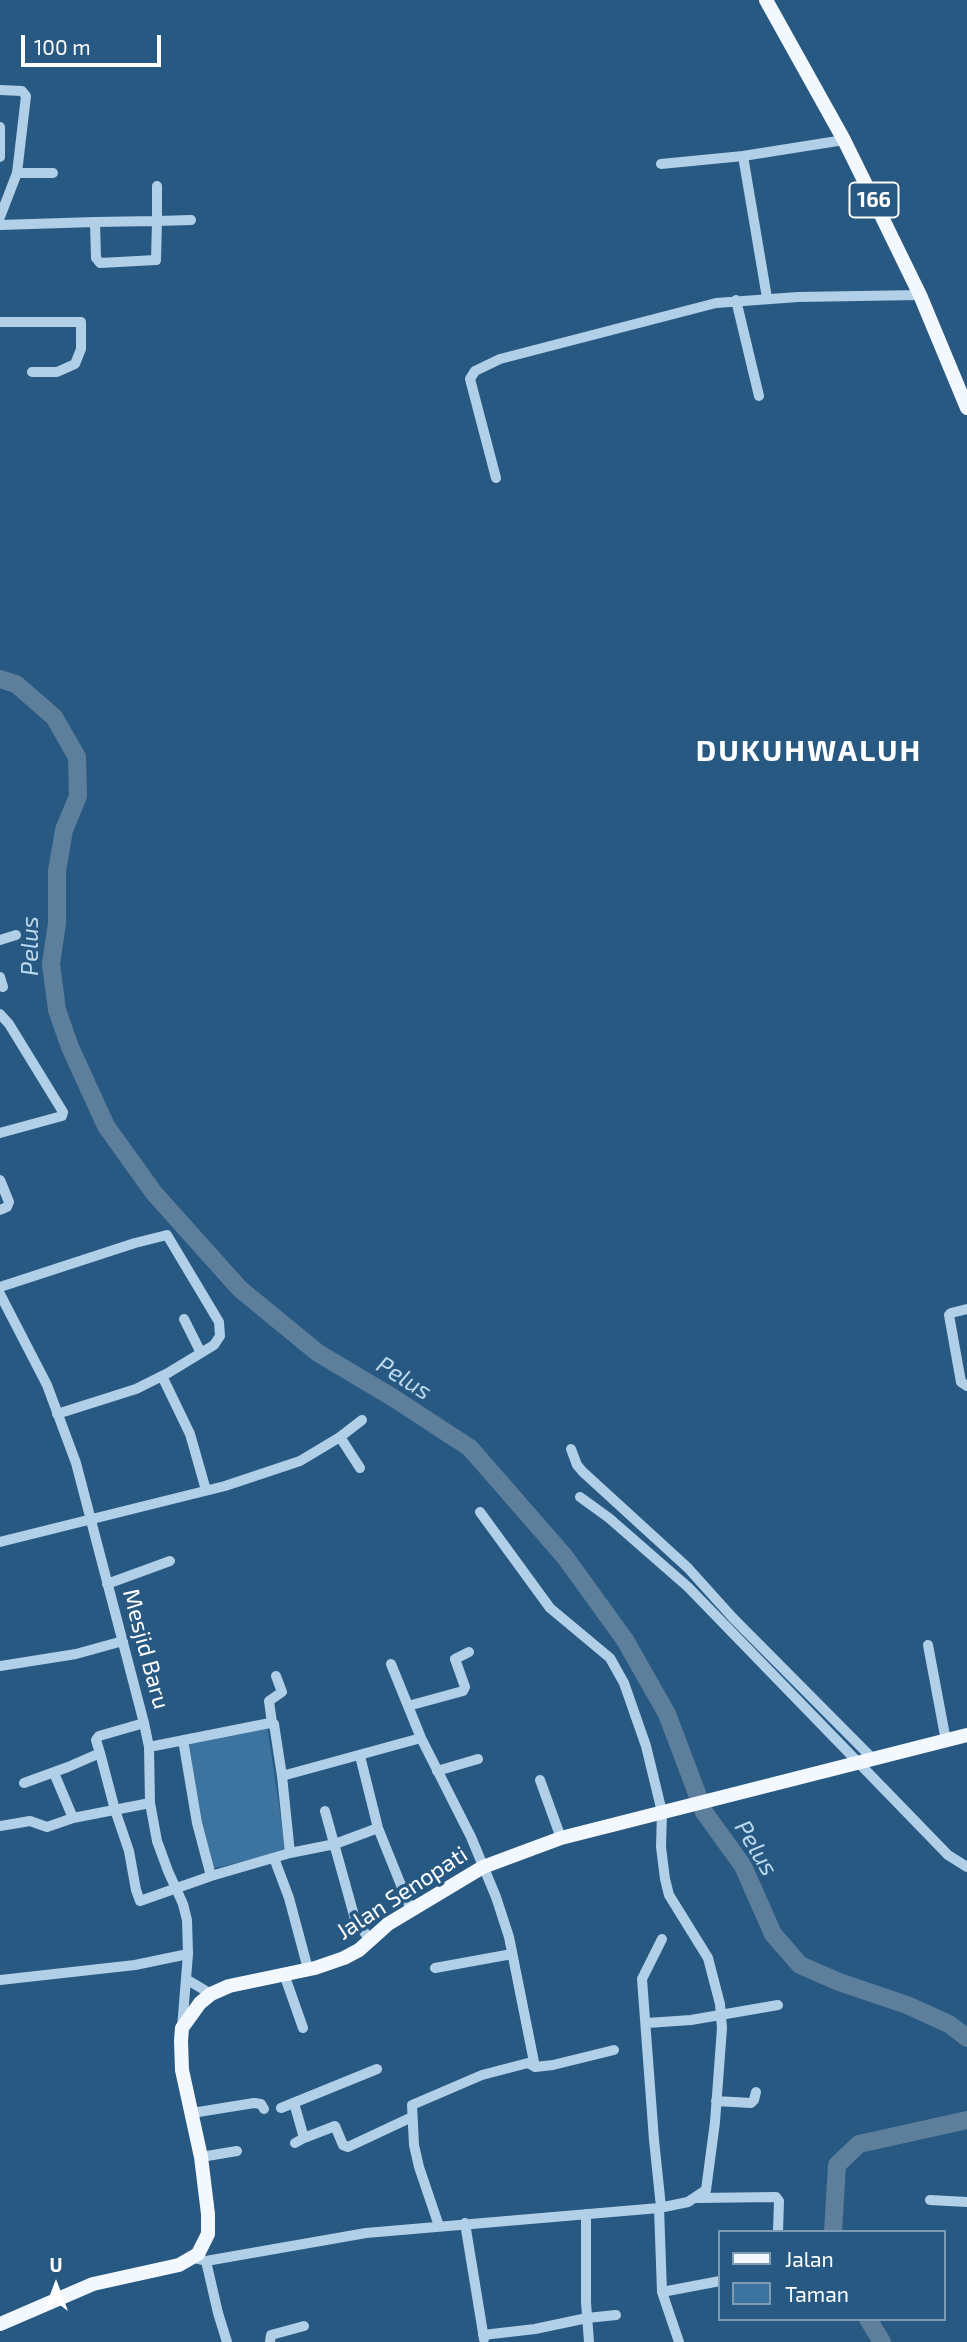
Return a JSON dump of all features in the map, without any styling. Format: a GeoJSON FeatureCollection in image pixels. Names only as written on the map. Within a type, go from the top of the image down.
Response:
{"type":"FeatureCollection","features":[{"type":"Feature","properties":{"kind":"main road","name":"166"},"geometry":{"type":"LineString","coordinates":[[771,1],[920,295],[967,408]]}},
{"type":"Feature","properties":{"kind":"main road","name":"Jalan Senopati"},"geometry":{"type":"LineString","coordinates":[[182,2028],[200,2003],[211,1994],[229,1986],[308,1969],[344,1958],[359,1950],[388,1924],[483,1867],[561,1838],[967,1735]]}},
{"type":"Feature","properties":{"kind":"main road"},"geometry":{"type":"LineString","coordinates":[[0,2324],[93,2284],[200,2260],[209,2229],[201,2157],[182,2070],[182,2028]]}},
{"type":"Feature","properties":{"kind":"street"},"geometry":{"type":"LineString","coordinates":[[0,217],[18,173],[26,99],[22,91],[1,90]]}},
{"type":"Feature","properties":{"kind":"street"},"geometry":{"type":"LineString","coordinates":[[0,129],[0,157]]}},
{"type":"Feature","properties":{"kind":"street"},"geometry":{"type":"LineString","coordinates":[[661,164],[743,156],[844,141]]}},
{"type":"Feature","properties":{"kind":"street"},"geometry":{"type":"LineString","coordinates":[[743,156],[767,298]]}},
{"type":"Feature","properties":{"kind":"street"},"geometry":{"type":"LineString","coordinates":[[18,173],[53,173]]}},
{"type":"Feature","properties":{"kind":"street"},"geometry":{"type":"LineString","coordinates":[[95,222],[96,258],[100,263],[156,260],[157,186]]}},
{"type":"Feature","properties":{"kind":"street"},"geometry":{"type":"LineString","coordinates":[[0,225],[191,220]]}},
{"type":"Feature","properties":{"kind":"street"},"geometry":{"type":"LineString","coordinates":[[496,478],[470,382],[475,371],[500,359],[716,303],[767,298],[920,295]]}},
{"type":"Feature","properties":{"kind":"street"},"geometry":{"type":"LineString","coordinates":[[736,300],[759,396]]}},
{"type":"Feature","properties":{"kind":"street"},"geometry":{"type":"LineString","coordinates":[[0,322],[82,322],[81,349],[75,364],[57,372],[32,372]]}},
{"type":"Feature","properties":{"kind":"street"},"geometry":{"type":"LineString","coordinates":[[0,940],[16,935]]}},
{"type":"Feature","properties":{"kind":"street"},"geometry":{"type":"LineString","coordinates":[[0,1014],[9,1024],[63,1112],[62,1116],[0,1133]]}},
{"type":"Feature","properties":{"kind":"street"},"geometry":{"type":"LineString","coordinates":[[0,1180],[9,1204],[0,1210]]}},
{"type":"Feature","properties":{"kind":"street"},"geometry":{"type":"LineString","coordinates":[[0,1287],[167,1235],[219,1322],[219,1340],[214,1345],[162,1376],[136,1389],[57,1414]]}},
{"type":"Feature","properties":{"kind":"street","name":"Mesjid Baru"},"geometry":{"type":"LineString","coordinates":[[0,1294],[4,1310],[47,1385],[76,1463],[144,1723],[149,1747],[150,1803],[157,1841],[187,1920],[188,1954],[182,2028]]}},
{"type":"Feature","properties":{"kind":"street"},"geometry":{"type":"LineString","coordinates":[[967,1309],[949,1315],[961,1382],[967,1386]]}},
{"type":"Feature","properties":{"kind":"street"},"geometry":{"type":"LineString","coordinates":[[184,1320],[201,1353]]}},
{"type":"Feature","properties":{"kind":"street"},"geometry":{"type":"LineString","coordinates":[[162,1376],[190,1434],[206,1490]]}},
{"type":"Feature","properties":{"kind":"street"},"geometry":{"type":"LineString","coordinates":[[0,1542],[225,1486],[300,1461],[362,1420]]}},
{"type":"Feature","properties":{"kind":"street"},"geometry":{"type":"LineString","coordinates":[[340,1437],[360,1468]]}},
{"type":"Feature","properties":{"kind":"street"},"geometry":{"type":"LineString","coordinates":[[571,1449],[583,1472],[688,1568],[948,1855],[967,1867]]}},
{"type":"Feature","properties":{"kind":"street"},"geometry":{"type":"LineString","coordinates":[[580,1497],[619,1526],[688,1587],[866,1762]]}},
{"type":"Feature","properties":{"kind":"street"},"geometry":{"type":"LineString","coordinates":[[480,1512],[550,1608],[597,1645],[617,1669],[629,1694],[646,1746],[654,1814],[669,1895],[708,1958],[718,1992],[721,2015],[708,2184],[696,2198]]}},
{"type":"Feature","properties":{"kind":"street"},"geometry":{"type":"LineString","coordinates":[[107,1584],[170,1561]]}},
{"type":"Feature","properties":{"kind":"street"},"geometry":{"type":"LineString","coordinates":[[0,1666],[76,1654],[123,1641]]}},
{"type":"Feature","properties":{"kind":"street"},"geometry":{"type":"LineString","coordinates":[[928,1645],[946,1741]]}},
{"type":"Feature","properties":{"kind":"street"},"geometry":{"type":"LineString","coordinates":[[408,1706],[463,1691],[465,1687],[455,1659],[469,1652]]}},
{"type":"Feature","properties":{"kind":"street"},"geometry":{"type":"LineString","coordinates":[[391,1664],[421,1738],[471,1837],[496,1897],[509,1937],[536,2067]]}},
{"type":"Feature","properties":{"kind":"street"},"geometry":{"type":"LineString","coordinates":[[276,1676],[282,1692],[269,1701],[282,1776],[290,1853]]}},
{"type":"Feature","properties":{"kind":"street"},"geometry":{"type":"LineString","coordinates":[[144,1723],[97,1737],[115,1810],[133,1865],[138,1900],[142,1901],[211,1876],[290,1853],[335,1844],[378,1828]]}},
{"type":"Feature","properties":{"kind":"street"},"geometry":{"type":"LineString","coordinates":[[149,1747],[272,1723]]}},
{"type":"Feature","properties":{"kind":"street"},"geometry":{"type":"LineString","coordinates":[[282,1776],[421,1738]]}},
{"type":"Feature","properties":{"kind":"street"},"geometry":{"type":"LineString","coordinates":[[183,1740],[197,1823],[211,1876]]}},
{"type":"Feature","properties":{"kind":"street"},"geometry":{"type":"LineString","coordinates":[[24,1783],[100,1753]]}},
{"type":"Feature","properties":{"kind":"street"},"geometry":{"type":"LineString","coordinates":[[360,1756],[378,1828],[411,1910]]}},
{"type":"Feature","properties":{"kind":"street"},"geometry":{"type":"LineString","coordinates":[[437,1772],[478,1759]]}},
{"type":"Feature","properties":{"kind":"street"},"geometry":{"type":"LineString","coordinates":[[54,1773],[73,1818]]}},
{"type":"Feature","properties":{"kind":"street"},"geometry":{"type":"LineString","coordinates":[[540,1780],[561,1838]]}},
{"type":"Feature","properties":{"kind":"street"},"geometry":{"type":"LineString","coordinates":[[0,1826],[30,1821],[47,1827],[73,1818],[150,1803]]}},
{"type":"Feature","properties":{"kind":"street"},"geometry":{"type":"LineString","coordinates":[[325,1811],[355,1919],[370,1940]]}},
{"type":"Feature","properties":{"kind":"street"},"geometry":{"type":"LineString","coordinates":[[274,1858],[289,1898],[308,1969]]}},
{"type":"Feature","properties":{"kind":"street"},"geometry":{"type":"LineString","coordinates":[[662,1940],[642,1975],[662,2292],[679,2342]]}},
{"type":"Feature","properties":{"kind":"street"},"geometry":{"type":"LineString","coordinates":[[0,1980],[135,1965],[188,1954]]}},
{"type":"Feature","properties":{"kind":"street"},"geometry":{"type":"LineString","coordinates":[[435,1968],[512,1954]]}},
{"type":"Feature","properties":{"kind":"street"},"geometry":{"type":"LineString","coordinates":[[284,1974],[303,2028]]}},
{"type":"Feature","properties":{"kind":"street"},"geometry":{"type":"LineString","coordinates":[[186,1979],[211,1994]]}},
{"type":"Feature","properties":{"kind":"street"},"geometry":{"type":"LineString","coordinates":[[647,2023],[721,2015],[778,2005]]}},
{"type":"Feature","properties":{"kind":"street"},"geometry":{"type":"LineString","coordinates":[[439,2226],[414,2145],[412,2104],[467,2081],[519,2065],[528,2063],[536,2067],[553,2066],[614,2050]]}},
{"type":"Feature","properties":{"kind":"street"},"geometry":{"type":"LineString","coordinates":[[281,2108],[377,2069]]}},
{"type":"Feature","properties":{"kind":"street"},"geometry":{"type":"LineString","coordinates":[[716,2101],[751,2103],[756,2092]]}},
{"type":"Feature","properties":{"kind":"street"},"geometry":{"type":"LineString","coordinates":[[192,2113],[254,2103],[261,2104],[264,2109]]}},
{"type":"Feature","properties":{"kind":"street"},"geometry":{"type":"LineString","coordinates":[[294,2103],[300,2140],[335,2126],[342,2144],[348,2147],[412,2117]]}},
{"type":"Feature","properties":{"kind":"street"},"geometry":{"type":"LineString","coordinates":[[201,2157],[237,2151]]}},
{"type":"Feature","properties":{"kind":"street"},"geometry":{"type":"LineString","coordinates":[[228,2342],[200,2260],[336,2237],[465,2223],[657,2208],[696,2198],[776,2197],[779,2201],[778,2230]]}},
{"type":"Feature","properties":{"kind":"street"},"geometry":{"type":"LineString","coordinates":[[930,2200],[967,2202]]}},
{"type":"Feature","properties":{"kind":"street"},"geometry":{"type":"LineString","coordinates":[[589,2342],[587,2318],[594,2213]]}},
{"type":"Feature","properties":{"kind":"street"},"geometry":{"type":"LineString","coordinates":[[465,2223],[484,2339],[587,2318],[616,2315]]}},
{"type":"Feature","properties":{"kind":"street"},"geometry":{"type":"LineString","coordinates":[[662,2292],[718,2281]]}},
{"type":"Feature","properties":{"kind":"street"},"geometry":{"type":"LineString","coordinates":[[270,2342],[271,2335],[304,2326]]}},
{"type":"Feature","properties":{"kind":"street"},"geometry":{"type":"LineString","coordinates":[[535,2329],[538,2342]]}},
{"type":"Feature","properties":{"kind":"green space"},"geometry":{"type":"Polygon","coordinates":[[[267,1725],[286,1852],[206,1870],[185,1735],[267,1725]]]}},
{"type":"Feature","properties":{"kind":"waterway","name":"Pelus"},"geometry":{"type":"LineString","coordinates":[[0,679],[16,684],[54,717],[77,757],[78,796],[64,830],[57,871],[57,923],[51,964],[57,1010],[70,1047],[106,1126],[154,1193],[240,1289],[318,1353],[470,1448],[565,1557],[625,1640],[667,1714],[704,1812],[743,1866],[773,1934],[800,1965],[839,1982],[907,2005],[949,2024],[967,2038]]}},
{"type":"Feature","properties":{"kind":"waterway","name":"Pelus"},"geometry":{"type":"LineString","coordinates":[[833,2230],[837,2165],[859,2144],[967,2120]]}},
{"type":"Feature","properties":{"kind":"waterway","name":"Pelus"},"geometry":{"type":"LineString","coordinates":[[869,2321],[882,2342]]}},
{"type":"Feature","properties":{"kind":"district","name":"DUKUHWALUH"},"geometry":{"type":"Point","coordinates":[809,751]}}]}
